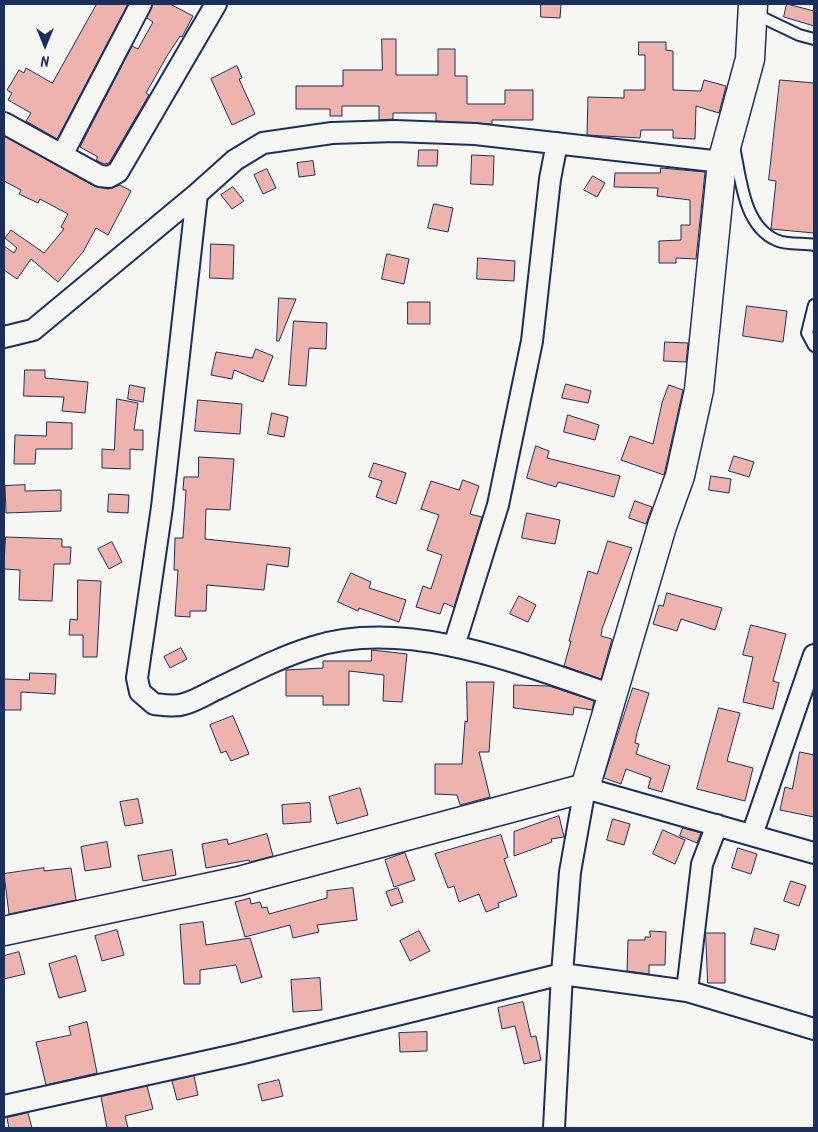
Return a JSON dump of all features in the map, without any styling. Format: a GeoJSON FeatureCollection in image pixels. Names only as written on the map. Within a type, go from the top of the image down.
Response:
{"type":"FeatureCollection","features":[{"type":"Feature","properties":{"kind":"street"},"geometry":{"type":"LineString","coordinates":[[62,155],[141,4]]}},
{"type":"Feature","properties":{"kind":"street"},"geometry":{"type":"LineString","coordinates":[[4,123],[100,176],[109,177],[118,172],[216,4]]}},
{"type":"Feature","properties":{"kind":"street"},"geometry":{"type":"LineString","coordinates":[[554,1128],[562,974],[570,872],[585,788],[662,526],[680,476],[699,390],[722,162],[750,59],[753,8]]}},
{"type":"Feature","properties":{"kind":"street"},"geometry":{"type":"LineString","coordinates":[[4,343],[33,330],[197,194],[235,160],[263,143],[296,136],[332,133],[395,131],[476,134],[722,162]]}},
{"type":"Feature","properties":{"kind":"street"},"geometry":{"type":"LineString","coordinates":[[454,646],[498,505],[532,341],[550,178],[558,143]]}},
{"type":"Feature","properties":{"kind":"street"},"geometry":{"type":"LineString","coordinates":[[197,194],[163,497],[137,678],[140,692],[154,704],[184,704],[278,659],[315,646],[350,640],[384,638],[454,646],[524,666],[612,695]]}},
{"type":"Feature","properties":{"kind":"street"},"geometry":{"type":"LineString","coordinates":[[752,835],[814,656]]}},
{"type":"Feature","properties":{"kind":"street"},"geometry":{"type":"LineString","coordinates":[[4,931],[239,881],[585,788],[814,853]]}},
{"type":"Feature","properties":{"kind":"street"},"geometry":{"type":"LineString","coordinates":[[687,990],[702,864],[717,825]]}},
{"type":"Feature","properties":{"kind":"street"},"geometry":{"type":"LineString","coordinates":[[4,1106],[239,1054],[562,974],[687,990],[814,1030]]}},
{"type":"Feature","properties":{"kind":"lane"},"geometry":{"type":"LineString","coordinates":[[753,8],[800,35],[814,40]]}},
{"type":"Feature","properties":{"kind":"lane"},"geometry":{"type":"LineString","coordinates":[[730,132],[748,207],[759,228],[777,241],[814,245]]}},
{"type":"Feature","properties":{"kind":"lane"},"geometry":{"type":"LineString","coordinates":[[814,305],[806,333],[814,346]]}},
{"type":"Feature","properties":{"kind":"building"},"geometry":{"type":"Polygon","coordinates":[[[97,4],[128,4],[57,139],[26,121],[31,113],[8,100],[12,93],[7,90],[19,70],[24,73],[26,68],[52,83],[97,4]]]}},
{"type":"Feature","properties":{"kind":"building"},"geometry":{"type":"Polygon","coordinates":[[[153,4],[170,4],[193,16],[182,37],[180,36],[167,56],[146,93],[149,95],[109,163],[104,164],[96,160],[98,157],[80,147],[132,46],[138,49],[153,22],[147,18],[153,4]]]}},
{"type":"Feature","properties":{"kind":"building"},"geometry":{"type":"Polygon","coordinates":[[[541,4],[561,4],[560,18],[541,17],[541,4]]]}},
{"type":"Feature","properties":{"kind":"building"},"geometry":{"type":"Polygon","coordinates":[[[787,4],[814,11],[814,26],[784,17],[787,4]]]}},
{"type":"Feature","properties":{"kind":"building"},"geometry":{"type":"Polygon","coordinates":[[[382,39],[396,39],[396,75],[438,75],[438,49],[455,49],[455,76],[467,76],[467,104],[505,104],[505,90],[533,90],[533,120],[492,120],[492,124],[436,121],[436,113],[393,113],[393,119],[379,120],[379,106],[342,106],[342,116],[330,116],[330,109],[296,109],[296,86],[343,86],[343,70],[382,70],[382,39]]]}},
{"type":"Feature","properties":{"kind":"building"},"geometry":{"type":"Polygon","coordinates":[[[639,42],[666,42],[666,50],[673,51],[673,90],[701,91],[704,80],[726,86],[719,113],[696,106],[695,139],[673,138],[673,130],[641,130],[640,138],[587,135],[588,97],[624,98],[624,90],[645,90],[645,55],[639,55],[639,42]]]}},
{"type":"Feature","properties":{"kind":"building"},"geometry":{"type":"Polygon","coordinates":[[[237,66],[242,78],[239,79],[255,114],[232,125],[211,79],[237,66]]]}},
{"type":"Feature","properties":{"kind":"building"},"geometry":{"type":"Polygon","coordinates":[[[780,80],[814,83],[814,233],[771,229],[776,181],[769,180],[780,80]]]}},
{"type":"Feature","properties":{"kind":"building"},"geometry":{"type":"Polygon","coordinates":[[[4,136],[94,186],[108,189],[120,185],[131,191],[108,235],[96,228],[83,252],[58,282],[31,259],[17,279],[4,270],[4,246],[14,253],[17,248],[5,238],[11,230],[44,253],[64,229],[61,227],[68,214],[40,199],[38,203],[19,194],[21,190],[4,181],[4,136]]]}},
{"type":"Feature","properties":{"kind":"building"},"geometry":{"type":"Polygon","coordinates":[[[419,150],[438,150],[437,166],[418,166],[419,150]]]}},
{"type":"Feature","properties":{"kind":"building"},"geometry":{"type":"Polygon","coordinates":[[[472,155],[494,156],[493,185],[471,184],[472,155]]]}},
{"type":"Feature","properties":{"kind":"building"},"geometry":{"type":"Polygon","coordinates":[[[313,161],[315,175],[299,177],[297,163],[313,161]]]}},
{"type":"Feature","properties":{"kind":"building"},"geometry":{"type":"Polygon","coordinates":[[[661,168],[705,172],[696,259],[676,258],[676,263],[659,263],[659,241],[681,240],[681,225],[690,225],[690,200],[657,196],[658,188],[614,187],[615,173],[660,173],[661,168]]]}},
{"type":"Feature","properties":{"kind":"building"},"geometry":{"type":"Polygon","coordinates":[[[267,169],[276,188],[263,194],[254,175],[267,169]]]}},
{"type":"Feature","properties":{"kind":"building"},"geometry":{"type":"Polygon","coordinates":[[[593,176],[605,183],[597,197],[584,190],[593,176]]]}},
{"type":"Feature","properties":{"kind":"building"},"geometry":{"type":"Polygon","coordinates":[[[233,187],[244,201],[232,209],[221,195],[233,187]]]}},
{"type":"Feature","properties":{"kind":"building"},"geometry":{"type":"Polygon","coordinates":[[[434,204],[453,208],[448,232],[428,228],[434,204]]]}},
{"type":"Feature","properties":{"kind":"building"},"geometry":{"type":"Polygon","coordinates":[[[211,244],[234,245],[233,279],[210,278],[211,244]]]}},
{"type":"Feature","properties":{"kind":"building"},"geometry":{"type":"Polygon","coordinates":[[[387,254],[409,259],[404,284],[382,279],[387,254]]]}},
{"type":"Feature","properties":{"kind":"building"},"geometry":{"type":"Polygon","coordinates":[[[478,258],[515,261],[514,281],[477,279],[478,258]]]}},
{"type":"Feature","properties":{"kind":"building"},"geometry":{"type":"Polygon","coordinates":[[[279,298],[296,299],[279,341],[277,341],[279,298]]]}},
{"type":"Feature","properties":{"kind":"building"},"geometry":{"type":"Polygon","coordinates":[[[408,302],[430,302],[430,324],[408,324],[408,302]]]}},
{"type":"Feature","properties":{"kind":"building"},"geometry":{"type":"Polygon","coordinates":[[[747,306],[787,311],[783,342],[743,336],[747,306]]]}},
{"type":"Feature","properties":{"kind":"building"},"geometry":{"type":"Polygon","coordinates":[[[294,321],[327,323],[326,349],[309,348],[306,386],[289,385],[294,321]]]}},
{"type":"Feature","properties":{"kind":"building"},"geometry":{"type":"Polygon","coordinates":[[[665,342],[688,343],[686,362],[664,361],[665,342]]]}},
{"type":"Feature","properties":{"kind":"building"},"geometry":{"type":"Polygon","coordinates":[[[256,349],[273,356],[263,382],[234,370],[232,379],[211,375],[216,352],[252,358],[256,349]]]}},
{"type":"Feature","properties":{"kind":"building"},"geometry":{"type":"Polygon","coordinates":[[[25,370],[45,370],[45,378],[88,382],[85,413],[62,411],[64,397],[24,396],[25,370]]]}},
{"type":"Feature","properties":{"kind":"building"},"geometry":{"type":"Polygon","coordinates":[[[566,384],[591,391],[588,403],[562,398],[566,384]]]}},
{"type":"Feature","properties":{"kind":"building"},"geometry":{"type":"Polygon","coordinates":[[[130,385],[145,388],[143,402],[128,399],[130,385]]]}},
{"type":"Feature","properties":{"kind":"building"},"geometry":{"type":"Polygon","coordinates":[[[669,385],[683,390],[664,475],[621,460],[630,436],[653,444],[662,403],[669,385]]]}},
{"type":"Feature","properties":{"kind":"building"},"geometry":{"type":"Polygon","coordinates":[[[117,399],[138,403],[134,430],[143,430],[143,450],[130,449],[130,469],[102,468],[102,449],[114,450],[117,399]]]}},
{"type":"Feature","properties":{"kind":"building"},"geometry":{"type":"Polygon","coordinates":[[[198,400],[242,404],[240,434],[195,431],[198,400]]]}},
{"type":"Feature","properties":{"kind":"building"},"geometry":{"type":"Polygon","coordinates":[[[272,413],[288,417],[284,437],[268,434],[272,413]]]}},
{"type":"Feature","properties":{"kind":"building"},"geometry":{"type":"Polygon","coordinates":[[[568,415],[599,425],[595,440],[564,432],[568,415]]]}},
{"type":"Feature","properties":{"kind":"building"},"geometry":{"type":"Polygon","coordinates":[[[47,422],[72,423],[72,449],[36,449],[35,464],[14,464],[15,435],[46,436],[47,422]]]}},
{"type":"Feature","properties":{"kind":"building"},"geometry":{"type":"Polygon","coordinates":[[[536,446],[549,451],[547,458],[620,476],[614,497],[558,482],[556,487],[527,478],[536,446]]]}},
{"type":"Feature","properties":{"kind":"building"},"geometry":{"type":"Polygon","coordinates":[[[734,456],[754,462],[749,477],[729,471],[734,456]]]}},
{"type":"Feature","properties":{"kind":"building"},"geometry":{"type":"Polygon","coordinates":[[[199,457],[234,459],[230,510],[206,509],[205,539],[290,548],[288,567],[267,564],[264,590],[207,585],[206,611],[190,611],[190,617],[175,616],[178,570],[174,570],[175,538],[183,538],[186,490],[183,490],[184,477],[198,477],[199,457]]]}},
{"type":"Feature","properties":{"kind":"building"},"geometry":{"type":"Polygon","coordinates":[[[374,463],[406,473],[396,504],[376,497],[382,481],[369,477],[374,463]]]}},
{"type":"Feature","properties":{"kind":"building"},"geometry":{"type":"Polygon","coordinates":[[[711,476],[731,479],[729,493],[709,490],[711,476]]]}},
{"type":"Feature","properties":{"kind":"building"},"geometry":{"type":"Polygon","coordinates":[[[463,480],[479,486],[470,514],[482,517],[454,607],[444,603],[440,614],[416,607],[423,586],[431,589],[442,555],[427,550],[439,515],[421,509],[431,481],[459,490],[463,480]]]}},
{"type":"Feature","properties":{"kind":"building"},"geometry":{"type":"Polygon","coordinates":[[[25,485],[25,491],[61,490],[61,511],[6,513],[5,486],[25,485]]]}},
{"type":"Feature","properties":{"kind":"building"},"geometry":{"type":"Polygon","coordinates":[[[109,494],[129,495],[128,513],[108,512],[109,494]]]}},
{"type":"Feature","properties":{"kind":"building"},"geometry":{"type":"Polygon","coordinates":[[[635,501],[652,507],[646,524],[629,518],[635,501]]]}},
{"type":"Feature","properties":{"kind":"building"},"geometry":{"type":"Polygon","coordinates":[[[527,513],[560,520],[555,544],[522,538],[527,513]]]}},
{"type":"Feature","properties":{"kind":"building"},"geometry":{"type":"Polygon","coordinates":[[[6,537],[62,539],[62,547],[71,547],[70,564],[54,564],[52,601],[19,600],[20,570],[4,569],[6,537]]]}},
{"type":"Feature","properties":{"kind":"building"},"geometry":{"type":"Polygon","coordinates":[[[608,541],[632,548],[602,629],[601,636],[612,639],[601,679],[564,666],[588,571],[597,574],[608,541]]]}},
{"type":"Feature","properties":{"kind":"building"},"geometry":{"type":"Polygon","coordinates":[[[112,542],[122,562],[109,569],[98,549],[112,542]]]}},
{"type":"Feature","properties":{"kind":"building"},"geometry":{"type":"Polygon","coordinates":[[[351,573],[371,582],[369,588],[406,600],[399,622],[359,608],[358,611],[338,602],[351,573]]]}},
{"type":"Feature","properties":{"kind":"building"},"geometry":{"type":"Polygon","coordinates":[[[78,580],[101,581],[97,657],[83,657],[83,635],[69,635],[70,619],[77,620],[78,580]]]}},
{"type":"Feature","properties":{"kind":"building"},"geometry":{"type":"Polygon","coordinates":[[[667,593],[722,608],[715,630],[681,619],[677,631],[653,624],[659,605],[663,606],[667,593]]]}},
{"type":"Feature","properties":{"kind":"building"},"geometry":{"type":"Polygon","coordinates":[[[519,596],[536,605],[528,622],[510,614],[519,596]]]}},
{"type":"Feature","properties":{"kind":"building"},"geometry":{"type":"Polygon","coordinates":[[[751,625],[786,634],[773,681],[779,683],[773,709],[743,702],[753,657],[743,655],[751,625]]]}},
{"type":"Feature","properties":{"kind":"building"},"geometry":{"type":"Polygon","coordinates":[[[181,648],[187,659],[170,668],[164,657],[181,648]]]}},
{"type":"Feature","properties":{"kind":"building"},"geometry":{"type":"Polygon","coordinates":[[[372,650],[407,654],[402,702],[383,701],[384,675],[349,671],[349,705],[323,705],[323,696],[286,696],[286,670],[323,668],[323,661],[371,661],[372,650]]]}},
{"type":"Feature","properties":{"kind":"building"},"geometry":{"type":"Polygon","coordinates":[[[30,673],[56,674],[55,694],[21,692],[21,710],[4,710],[4,679],[29,680],[30,673]]]}},
{"type":"Feature","properties":{"kind":"building"},"geometry":{"type":"Polygon","coordinates":[[[467,682],[494,682],[489,752],[479,752],[490,797],[460,805],[457,795],[435,794],[435,764],[462,764],[465,721],[467,722],[467,682]]]}},
{"type":"Feature","properties":{"kind":"building"},"geometry":{"type":"Polygon","coordinates":[[[514,685],[549,686],[594,701],[592,710],[574,707],[573,715],[514,708],[514,685]]]}},
{"type":"Feature","properties":{"kind":"building"},"geometry":{"type":"Polygon","coordinates":[[[633,688],[649,693],[637,733],[635,743],[639,744],[636,754],[670,766],[662,792],[648,788],[651,778],[626,769],[621,784],[604,778],[633,688]]]}},
{"type":"Feature","properties":{"kind":"building"},"geometry":{"type":"Polygon","coordinates":[[[719,708],[740,713],[727,761],[753,768],[745,801],[697,789],[719,708]]]}},
{"type":"Feature","properties":{"kind":"building"},"geometry":{"type":"Polygon","coordinates":[[[233,716],[249,754],[231,761],[226,751],[221,753],[210,725],[233,716]]]}},
{"type":"Feature","properties":{"kind":"building"},"geometry":{"type":"Polygon","coordinates":[[[800,752],[814,755],[814,817],[780,810],[785,787],[792,789],[800,752]]]}},
{"type":"Feature","properties":{"kind":"building"},"geometry":{"type":"Polygon","coordinates":[[[360,788],[368,815],[337,824],[329,797],[360,788]]]}},
{"type":"Feature","properties":{"kind":"building"},"geometry":{"type":"Polygon","coordinates":[[[138,799],[143,823],[125,826],[120,802],[138,799]]]}},
{"type":"Feature","properties":{"kind":"building"},"geometry":{"type":"Polygon","coordinates":[[[310,803],[311,822],[283,824],[282,805],[310,803]]]}},
{"type":"Feature","properties":{"kind":"building"},"geometry":{"type":"Polygon","coordinates":[[[559,816],[564,837],[551,839],[552,842],[514,856],[514,832],[559,816]]]}},
{"type":"Feature","properties":{"kind":"building"},"geometry":{"type":"Polygon","coordinates":[[[613,819],[630,824],[624,845],[607,840],[613,819]]]}},
{"type":"Feature","properties":{"kind":"building"},"geometry":{"type":"Polygon","coordinates":[[[683,828],[701,833],[697,843],[680,836],[683,828]]]}},
{"type":"Feature","properties":{"kind":"building"},"geometry":{"type":"Polygon","coordinates":[[[663,830],[685,840],[675,864],[653,854],[663,830]]]}},
{"type":"Feature","properties":{"kind":"building"},"geometry":{"type":"Polygon","coordinates":[[[267,834],[273,856],[250,862],[249,860],[206,868],[202,844],[227,839],[228,844],[267,834]]]}},
{"type":"Feature","properties":{"kind":"building"},"geometry":{"type":"Polygon","coordinates":[[[501,835],[508,857],[504,859],[517,896],[498,903],[499,907],[486,912],[479,894],[459,902],[454,886],[448,888],[435,854],[501,835]]]}},
{"type":"Feature","properties":{"kind":"building"},"geometry":{"type":"Polygon","coordinates":[[[107,842],[111,867],[85,871],[81,847],[107,842]]]}},
{"type":"Feature","properties":{"kind":"building"},"geometry":{"type":"Polygon","coordinates":[[[738,848],[757,854],[751,874],[732,868],[738,848]]]}},
{"type":"Feature","properties":{"kind":"building"},"geometry":{"type":"Polygon","coordinates":[[[172,850],[176,875],[143,881],[138,856],[172,850]]]}},
{"type":"Feature","properties":{"kind":"building"},"geometry":{"type":"Polygon","coordinates":[[[405,853],[415,880],[394,887],[385,860],[405,853]]]}},
{"type":"Feature","properties":{"kind":"building"},"geometry":{"type":"Polygon","coordinates":[[[44,868],[44,871],[71,868],[76,900],[9,914],[4,874],[44,868]]]}},
{"type":"Feature","properties":{"kind":"building"},"geometry":{"type":"Polygon","coordinates":[[[791,881],[806,886],[799,906],[784,901],[791,881]]]}},
{"type":"Feature","properties":{"kind":"building"},"geometry":{"type":"Polygon","coordinates":[[[353,888],[357,920],[317,925],[319,932],[293,938],[290,925],[245,937],[235,902],[250,898],[251,904],[260,902],[262,908],[267,907],[269,914],[327,898],[327,891],[353,888]]]}},
{"type":"Feature","properties":{"kind":"building"},"geometry":{"type":"Polygon","coordinates":[[[398,888],[403,902],[391,906],[386,892],[398,888]]]}},
{"type":"Feature","properties":{"kind":"building"},"geometry":{"type":"Polygon","coordinates":[[[203,922],[206,945],[250,938],[262,977],[241,983],[236,965],[200,970],[200,984],[184,984],[180,925],[203,922]]]}},
{"type":"Feature","properties":{"kind":"building"},"geometry":{"type":"Polygon","coordinates":[[[755,928],[779,935],[775,950],[751,944],[755,928]]]}},
{"type":"Feature","properties":{"kind":"building"},"geometry":{"type":"Polygon","coordinates":[[[117,930],[124,955],[102,961],[95,936],[117,930]]]}},
{"type":"Feature","properties":{"kind":"building"},"geometry":{"type":"Polygon","coordinates":[[[419,931],[430,951],[410,961],[400,941],[419,931]]]}},
{"type":"Feature","properties":{"kind":"building"},"geometry":{"type":"Polygon","coordinates":[[[650,931],[666,932],[665,965],[649,965],[649,974],[627,971],[628,940],[645,940],[645,937],[650,937],[650,931]]]}},
{"type":"Feature","properties":{"kind":"building"},"geometry":{"type":"Polygon","coordinates":[[[706,933],[725,933],[725,983],[708,983],[706,933]]]}},
{"type":"Feature","properties":{"kind":"building"},"geometry":{"type":"Polygon","coordinates":[[[19,952],[25,974],[4,979],[4,956],[19,952]]]}},
{"type":"Feature","properties":{"kind":"building"},"geometry":{"type":"Polygon","coordinates":[[[76,956],[86,991],[59,998],[49,964],[76,956]]]}},
{"type":"Feature","properties":{"kind":"building"},"geometry":{"type":"Polygon","coordinates":[[[320,978],[322,1010],[293,1012],[291,980],[320,978]]]}},
{"type":"Feature","properties":{"kind":"building"},"geometry":{"type":"Polygon","coordinates":[[[523,1002],[531,1037],[536,1036],[541,1060],[524,1064],[515,1026],[502,1029],[498,1008],[523,1002]]]}},
{"type":"Feature","properties":{"kind":"building"},"geometry":{"type":"Polygon","coordinates":[[[87,1022],[97,1073],[46,1085],[36,1042],[71,1035],[69,1027],[87,1022]]]}},
{"type":"Feature","properties":{"kind":"building"},"geometry":{"type":"Polygon","coordinates":[[[427,1032],[427,1051],[400,1052],[399,1033],[427,1032]]]}},
{"type":"Feature","properties":{"kind":"building"},"geometry":{"type":"Polygon","coordinates":[[[194,1076],[198,1095],[177,1100],[172,1081],[194,1076]]]}},
{"type":"Feature","properties":{"kind":"building"},"geometry":{"type":"Polygon","coordinates":[[[279,1080],[283,1096],[262,1101],[258,1085],[279,1080]]]}},
{"type":"Feature","properties":{"kind":"building"},"geometry":{"type":"Polygon","coordinates":[[[147,1086],[153,1109],[125,1116],[128,1128],[107,1128],[101,1097],[147,1086]]]}},
{"type":"Feature","properties":{"kind":"building"},"geometry":{"type":"Polygon","coordinates":[[[28,1113],[32,1128],[9,1128],[7,1118],[28,1113]]]}}]}
